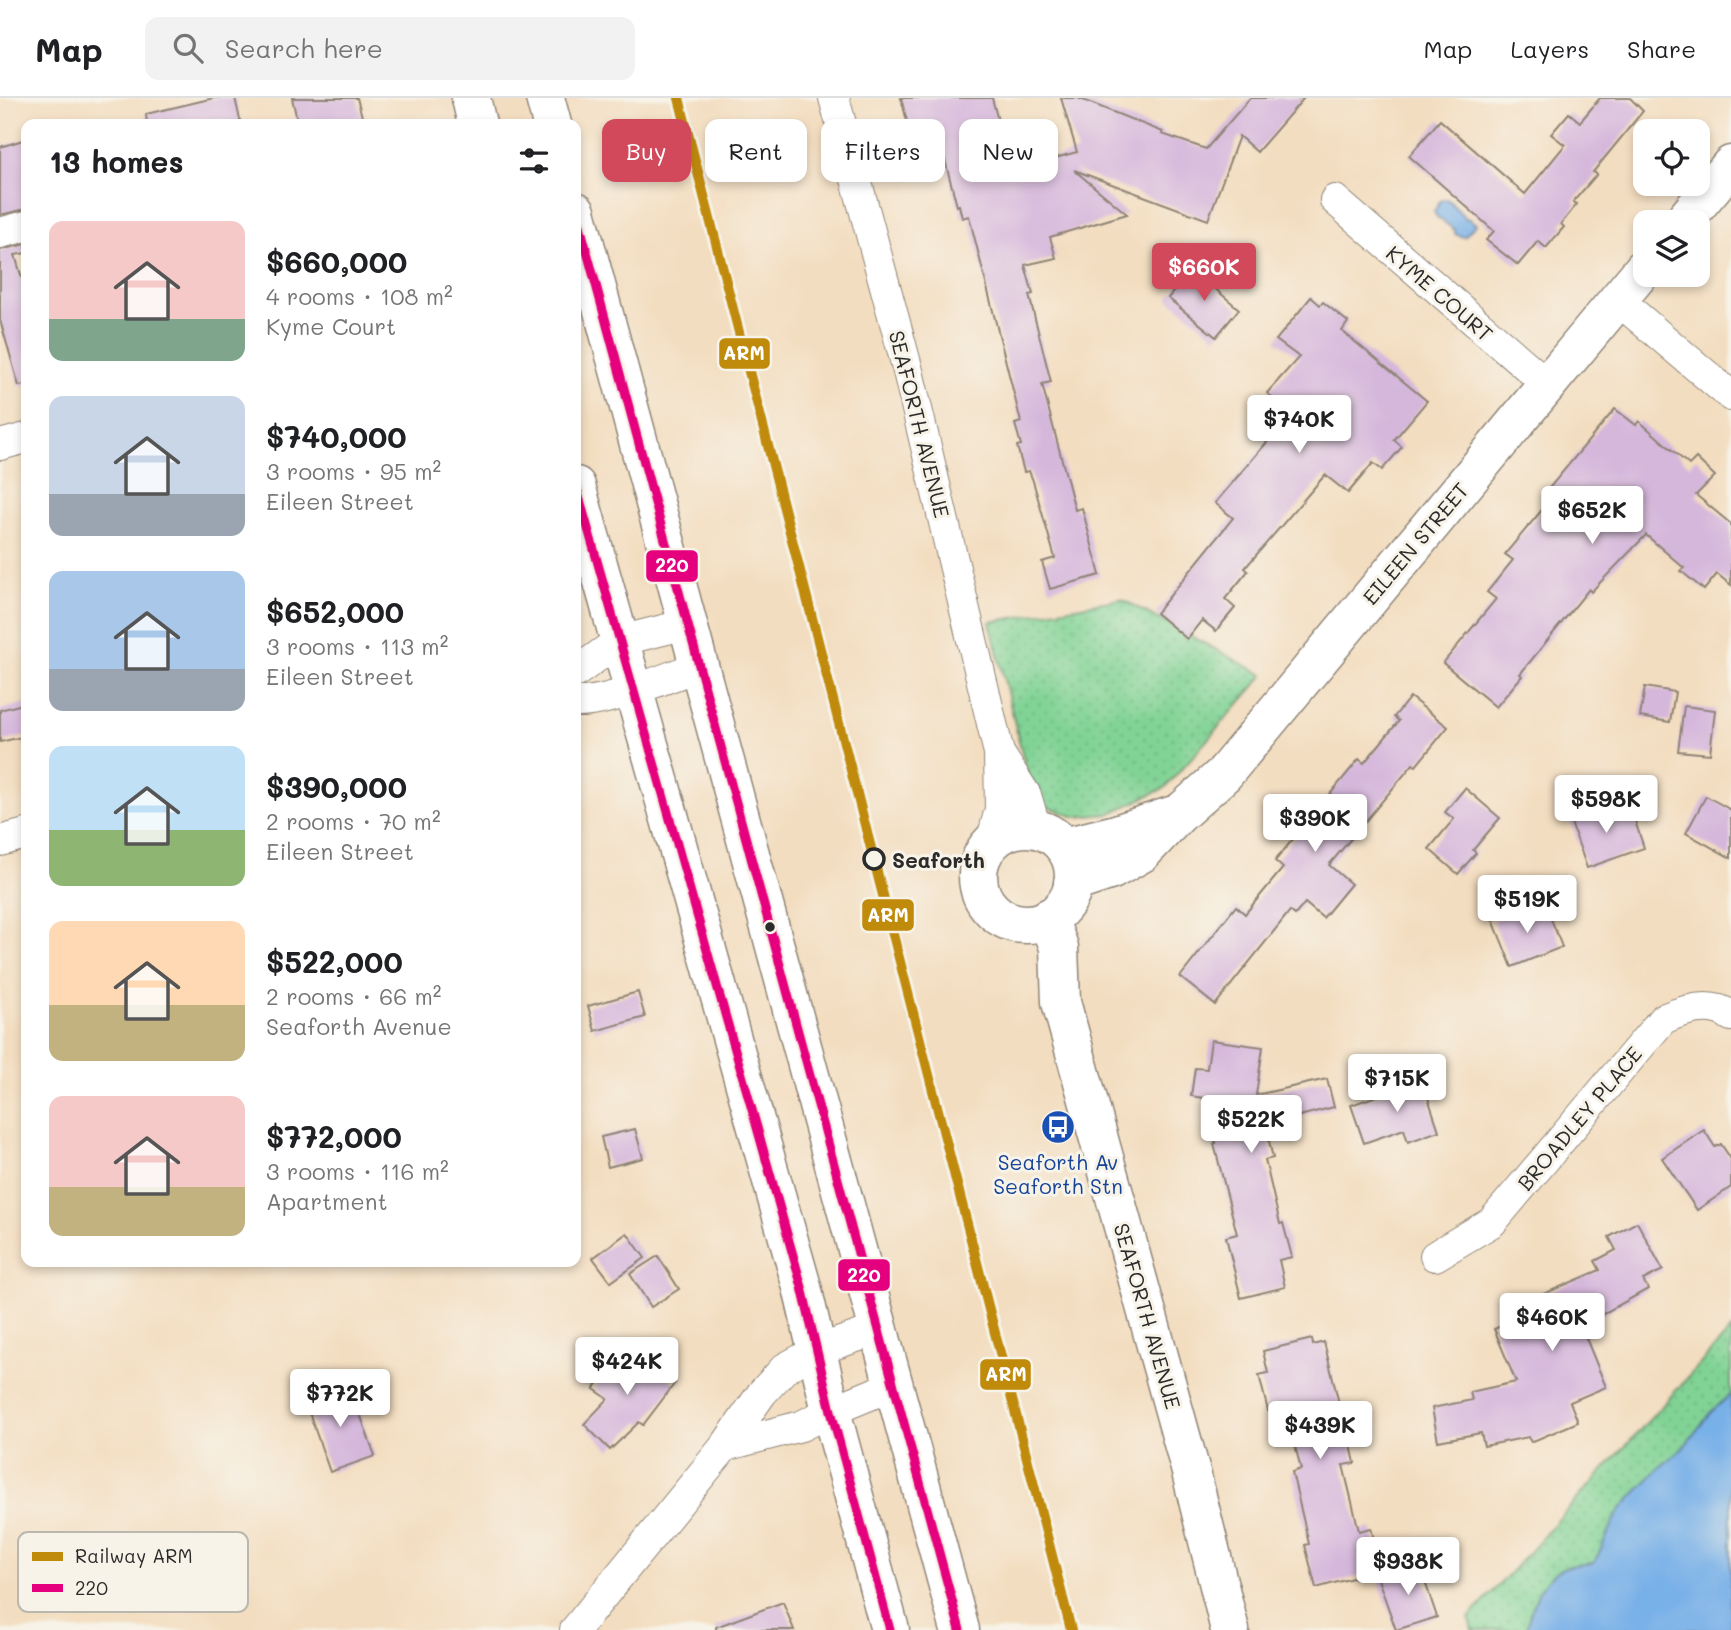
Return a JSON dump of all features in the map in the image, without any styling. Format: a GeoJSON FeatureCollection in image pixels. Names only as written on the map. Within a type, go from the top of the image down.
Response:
{"type":"FeatureCollection","features":[{"type":"Feature","properties":{"kind":"main road"},"geometry":{"type":"LineString","coordinates":[[471,98],[476,119]]}},
{"type":"Feature","properties":{"kind":"main road"},"geometry":{"type":"LineString","coordinates":[[545,98],[551,119]]}},
{"type":"Feature","properties":{"kind":"main road"},"geometry":{"type":"LineString","coordinates":[[1693,210],[1731,165]]}},
{"type":"Feature","properties":{"kind":"main road"},"geometry":{"type":"LineString","coordinates":[[581,230],[960,1630]]}},
{"type":"Feature","properties":{"kind":"main road","name":"EILEEN STREET"},"geometry":{"type":"LineString","coordinates":[[1073,883],[1112,870],[1142,853],[1179,814],[1224,774],[1633,282]]}},
{"type":"Feature","properties":{"kind":"main road"},"geometry":{"type":"LineString","coordinates":[[581,504],[799,1274],[831,1410],[890,1630]]}},
{"type":"Feature","properties":{"kind":"main road","name":"EILEEN STREET"},"geometry":{"type":"LineString","coordinates":[[1050,838],[1113,835],[1179,814]]}},
{"type":"Feature","properties":{"kind":"main road"},"geometry":{"type":"LineString","coordinates":[[1019,828],[1050,838],[1070,858],[1073,883],[1069,897],[1060,909],[1048,918],[1024,923],[1002,919],[982,896],[978,883],[982,855],[991,843],[1019,828]]}},
{"type":"Feature","properties":{"kind":"main road","name":"SEAFORTH AVENUE"},"geometry":{"type":"LineString","coordinates":[[1048,918],[1059,947],[1061,1002],[1188,1460],[1230,1630]]}},
{"type":"Feature","properties":{"kind":"main road","name":"SEAFORTH AVENUE"},"geometry":{"type":"LineString","coordinates":[[1002,919],[1036,957],[1061,1002]]}},
{"type":"Feature","properties":{"kind":"street","name":"SEAFORTH AVENUE"},"geometry":{"type":"LineString","coordinates":[[834,98],[907,367],[999,752],[1000,809],[991,843]]}},
{"type":"Feature","properties":{"kind":"street","name":"KYME COURT"},"geometry":{"type":"LineString","coordinates":[[1335,200],[1547,384]]}},
{"type":"Feature","properties":{"kind":"street"},"geometry":{"type":"LineString","coordinates":[[0,233],[21,227]]}},
{"type":"Feature","properties":{"kind":"street"},"geometry":{"type":"LineString","coordinates":[[1618,300],[1731,396]]}},
{"type":"Feature","properties":{"kind":"street"},"geometry":{"type":"LineString","coordinates":[[0,445],[21,439]]}},
{"type":"Feature","properties":{"kind":"street"},"geometry":{"type":"LineString","coordinates":[[581,668],[620,641],[687,624]]}},
{"type":"Feature","properties":{"kind":"street"},"geometry":{"type":"LineString","coordinates":[[581,702],[632,689],[699,666]]}},
{"type":"Feature","properties":{"kind":"street","name":"SEAFORTH AVENUE"},"geometry":{"type":"LineString","coordinates":[[999,752],[1050,838]]}},
{"type":"Feature","properties":{"kind":"street"},"geometry":{"type":"LineString","coordinates":[[0,841],[21,835]]}},
{"type":"Feature","properties":{"kind":"street","name":"BROADLEY PLACE"},"geometry":{"type":"LineString","coordinates":[[1435,1256],[1492,1222],[1663,1019],[1682,1010],[1701,1008],[1725,1011],[1731,1016]]}},
{"type":"Feature","properties":{"kind":"street"},"geometry":{"type":"LineString","coordinates":[[575,1630],[724,1446],[762,1393],[785,1368],[818,1350],[879,1329]]}},
{"type":"Feature","properties":{"kind":"street"},"geometry":{"type":"LineString","coordinates":[[724,1446],[801,1426],[831,1410],[894,1384]]}},
{"type":"Feature","properties":{"kind":"green space"},"geometry":{"type":"Polygon","coordinates":[[[1121,599],[1264,675],[1165,788],[1109,814],[1076,817],[1034,802],[990,622],[1121,599]]]}},
{"type":"Feature","properties":{"kind":"green space"},"geometry":{"type":"Polygon","coordinates":[[[1731,1330],[1731,1630],[1472,1630],[1469,1618],[1731,1330]]]}},
{"type":"Feature","properties":{"kind":"water"},"geometry":{"type":"Polygon","coordinates":[[[1446,199],[1465,218],[1476,224],[1464,237],[1455,234],[1455,230],[1434,212],[1440,201],[1446,199]]]}},
{"type":"Feature","properties":{"kind":"water"},"geometry":{"type":"Polygon","coordinates":[[[1731,1394],[1731,1630],[1526,1630],[1538,1593],[1550,1577],[1566,1567],[1594,1563],[1619,1511],[1659,1468],[1683,1448],[1710,1413],[1731,1394]]]}},
{"type":"Feature","properties":{"kind":"building"},"geometry":{"type":"Polygon","coordinates":[[[214,98],[235,98],[240,119],[146,119],[146,114],[214,98]]]}},
{"type":"Feature","properties":{"kind":"building"},"geometry":{"type":"Polygon","coordinates":[[[292,98],[357,98],[363,119],[297,119],[292,98]]]}},
{"type":"Feature","properties":{"kind":"building"},"geometry":{"type":"Polygon","coordinates":[[[901,98],[992,98],[998,119],[959,119],[959,182],[1058,182],[1058,157],[1077,152],[1061,98],[1078,98],[1163,132],[1162,134],[1206,149],[1250,98],[1304,98],[1257,152],[1239,136],[1208,220],[1074,170],[1127,214],[1050,237],[1056,258],[1025,265],[1033,294],[1029,295],[1051,382],[1042,384],[1075,510],[1082,508],[1100,575],[1050,589],[1042,562],[1055,558],[1033,481],[1029,471],[1024,472],[1017,446],[1021,445],[1015,424],[1021,422],[969,216],[962,218],[945,160],[945,119],[906,119],[901,98]]]}},
{"type":"Feature","properties":{"kind":"building"},"geometry":{"type":"Polygon","coordinates":[[[1600,98],[1630,98],[1643,111],[1636,119],[1633,119],[1633,123],[1593,172],[1597,174],[1573,202],[1577,204],[1561,224],[1564,227],[1546,248],[1538,241],[1518,265],[1486,240],[1494,231],[1409,156],[1440,120],[1525,194],[1565,145],[1551,134],[1569,113],[1580,122],[1600,98]]]}},
{"type":"Feature","properties":{"kind":"building"},"geometry":{"type":"Polygon","coordinates":[[[21,141],[21,210],[0,215],[0,147],[21,141]]]}},
{"type":"Feature","properties":{"kind":"building"},"geometry":{"type":"Polygon","coordinates":[[[21,245],[21,254],[15,255],[21,275],[21,386],[0,320],[0,250],[21,245]]]}},
{"type":"Feature","properties":{"kind":"building"},"geometry":{"type":"Polygon","coordinates":[[[1192,269],[1239,309],[1216,337],[1168,298],[1192,269]]]}},
{"type":"Feature","properties":{"kind":"building"},"geometry":{"type":"Polygon","coordinates":[[[1311,297],[1320,305],[1323,302],[1348,322],[1342,331],[1427,401],[1394,440],[1402,447],[1382,470],[1373,463],[1348,493],[1325,475],[1245,568],[1248,571],[1225,599],[1235,608],[1216,631],[1202,620],[1187,639],[1156,613],[1233,518],[1215,503],[1291,414],[1267,393],[1299,357],[1276,340],[1311,297]]]}},
{"type":"Feature","properties":{"kind":"building"},"geometry":{"type":"Polygon","coordinates":[[[1615,409],[1636,425],[1639,421],[1689,465],[1696,458],[1715,476],[1696,495],[1731,524],[1731,585],[1717,574],[1704,590],[1681,571],[1684,568],[1646,535],[1591,592],[1589,589],[1496,707],[1443,663],[1496,599],[1487,592],[1513,560],[1505,554],[1552,498],[1545,493],[1615,409]]]}},
{"type":"Feature","properties":{"kind":"building"},"geometry":{"type":"Polygon","coordinates":[[[1645,687],[1675,692],[1670,722],[1640,717],[1645,687]]]}},
{"type":"Feature","properties":{"kind":"building"},"geometry":{"type":"Polygon","coordinates":[[[1410,697],[1448,727],[1416,766],[1413,764],[1329,865],[1351,884],[1323,918],[1305,903],[1295,915],[1290,911],[1215,1005],[1180,977],[1236,906],[1245,914],[1283,868],[1275,861],[1359,759],[1364,763],[1399,721],[1394,717],[1410,697]]]}},
{"type":"Feature","properties":{"kind":"building"},"geometry":{"type":"Polygon","coordinates":[[[21,704],[21,737],[0,742],[0,710],[21,704]]]}},
{"type":"Feature","properties":{"kind":"building"},"geometry":{"type":"Polygon","coordinates":[[[1684,706],[1715,710],[1710,754],[1678,751],[1684,706]]]}},
{"type":"Feature","properties":{"kind":"building"},"geometry":{"type":"Polygon","coordinates":[[[1465,788],[1500,818],[1473,850],[1476,853],[1458,874],[1429,849],[1454,819],[1445,812],[1465,788]]]}},
{"type":"Feature","properties":{"kind":"building"},"geometry":{"type":"Polygon","coordinates":[[[1706,796],[1731,810],[1731,858],[1686,833],[1706,796]]]}},
{"type":"Feature","properties":{"kind":"building"},"geometry":{"type":"Polygon","coordinates":[[[1602,806],[1606,818],[1631,809],[1644,848],[1587,868],[1569,817],[1602,806]]]}},
{"type":"Feature","properties":{"kind":"building"},"geometry":{"type":"Polygon","coordinates":[[[1546,906],[1562,947],[1512,967],[1493,920],[1521,908],[1524,915],[1546,906]]]}},
{"type":"Feature","properties":{"kind":"building"},"geometry":{"type":"Polygon","coordinates":[[[638,992],[645,1017],[595,1031],[588,1006],[638,992]]]}},
{"type":"Feature","properties":{"kind":"building"},"geometry":{"type":"Polygon","coordinates":[[[1211,1040],[1263,1047],[1256,1095],[1327,1079],[1334,1107],[1265,1125],[1273,1158],[1265,1160],[1280,1224],[1283,1223],[1292,1257],[1279,1260],[1285,1287],[1241,1298],[1226,1237],[1237,1234],[1214,1144],[1216,1143],[1203,1098],[1191,1096],[1195,1068],[1207,1069],[1211,1040]]]}},
{"type":"Feature","properties":{"kind":"building"},"geometry":{"type":"Polygon","coordinates":[[[1422,1080],[1439,1131],[1408,1142],[1404,1129],[1364,1143],[1351,1105],[1422,1080]]]}},
{"type":"Feature","properties":{"kind":"building"},"geometry":{"type":"Polygon","coordinates":[[[635,1129],[643,1158],[608,1167],[601,1137],[635,1129]]]}},
{"type":"Feature","properties":{"kind":"building"},"geometry":{"type":"Polygon","coordinates":[[[1704,1130],[1715,1147],[1721,1144],[1731,1159],[1731,1187],[1697,1210],[1662,1158],[1704,1130]]]}},
{"type":"Feature","properties":{"kind":"building"},"geometry":{"type":"Polygon","coordinates":[[[1637,1222],[1663,1270],[1643,1280],[1648,1289],[1581,1326],[1606,1387],[1570,1402],[1578,1422],[1531,1442],[1528,1437],[1484,1446],[1481,1433],[1438,1441],[1432,1408],[1472,1400],[1470,1392],[1516,1382],[1494,1329],[1546,1307],[1541,1295],[1600,1270],[1595,1261],[1616,1250],[1609,1237],[1637,1222]]]}},
{"type":"Feature","properties":{"kind":"building"},"geometry":{"type":"Polygon","coordinates":[[[627,1233],[645,1258],[611,1282],[593,1258],[627,1233]]]}},
{"type":"Feature","properties":{"kind":"building"},"geometry":{"type":"Polygon","coordinates":[[[658,1256],[679,1289],[651,1307],[630,1274],[658,1256]]]}},
{"type":"Feature","properties":{"kind":"building"},"geometry":{"type":"Polygon","coordinates":[[[1312,1339],[1313,1345],[1324,1342],[1348,1432],[1355,1463],[1343,1465],[1359,1531],[1371,1528],[1382,1570],[1316,1588],[1292,1472],[1301,1469],[1285,1407],[1268,1411],[1259,1375],[1268,1373],[1263,1351],[1312,1339]]]}},
{"type":"Feature","properties":{"kind":"building"},"geometry":{"type":"Polygon","coordinates":[[[626,1346],[675,1383],[643,1425],[639,1422],[610,1450],[584,1424],[608,1399],[594,1389],[626,1346]]]}},
{"type":"Feature","properties":{"kind":"building"},"geometry":{"type":"Polygon","coordinates":[[[350,1386],[375,1456],[330,1472],[305,1401],[350,1386]]]}},
{"type":"Feature","properties":{"kind":"building"},"geometry":{"type":"Polygon","coordinates":[[[1419,1564],[1437,1617],[1396,1630],[1378,1579],[1419,1564]]]}},
{"type":"Feature","properties":{"kind":"building"},"geometry":{"type":"Polygon","coordinates":[[[783,1602],[794,1630],[716,1630],[716,1627],[783,1602]]]}},
{"type":"Feature","properties":{"kind":"rail line","name":"ARM"},"geometry":{"type":"LineString","coordinates":[[679,98],[1071,1630]]}},
{"type":"Feature","properties":{"kind":"transit line","name":"220"},"geometry":{"type":"LineString","coordinates":[[581,229],[960,1630]]}},
{"type":"Feature","properties":{"kind":"transit line","name":"220"},"geometry":{"type":"LineString","coordinates":[[581,504],[802,1287],[831,1411],[890,1630]]}},
{"type":"Feature","properties":{"kind":"place","name":"Seaforth"},"geometry":{"type":"Point","coordinates":[874,859]}},
{"type":"Feature","properties":{"kind":"place","name":"Seaforth Av Seaforth Stn"},"geometry":{"type":"Point","coordinates":[1058,1127]}}]}
